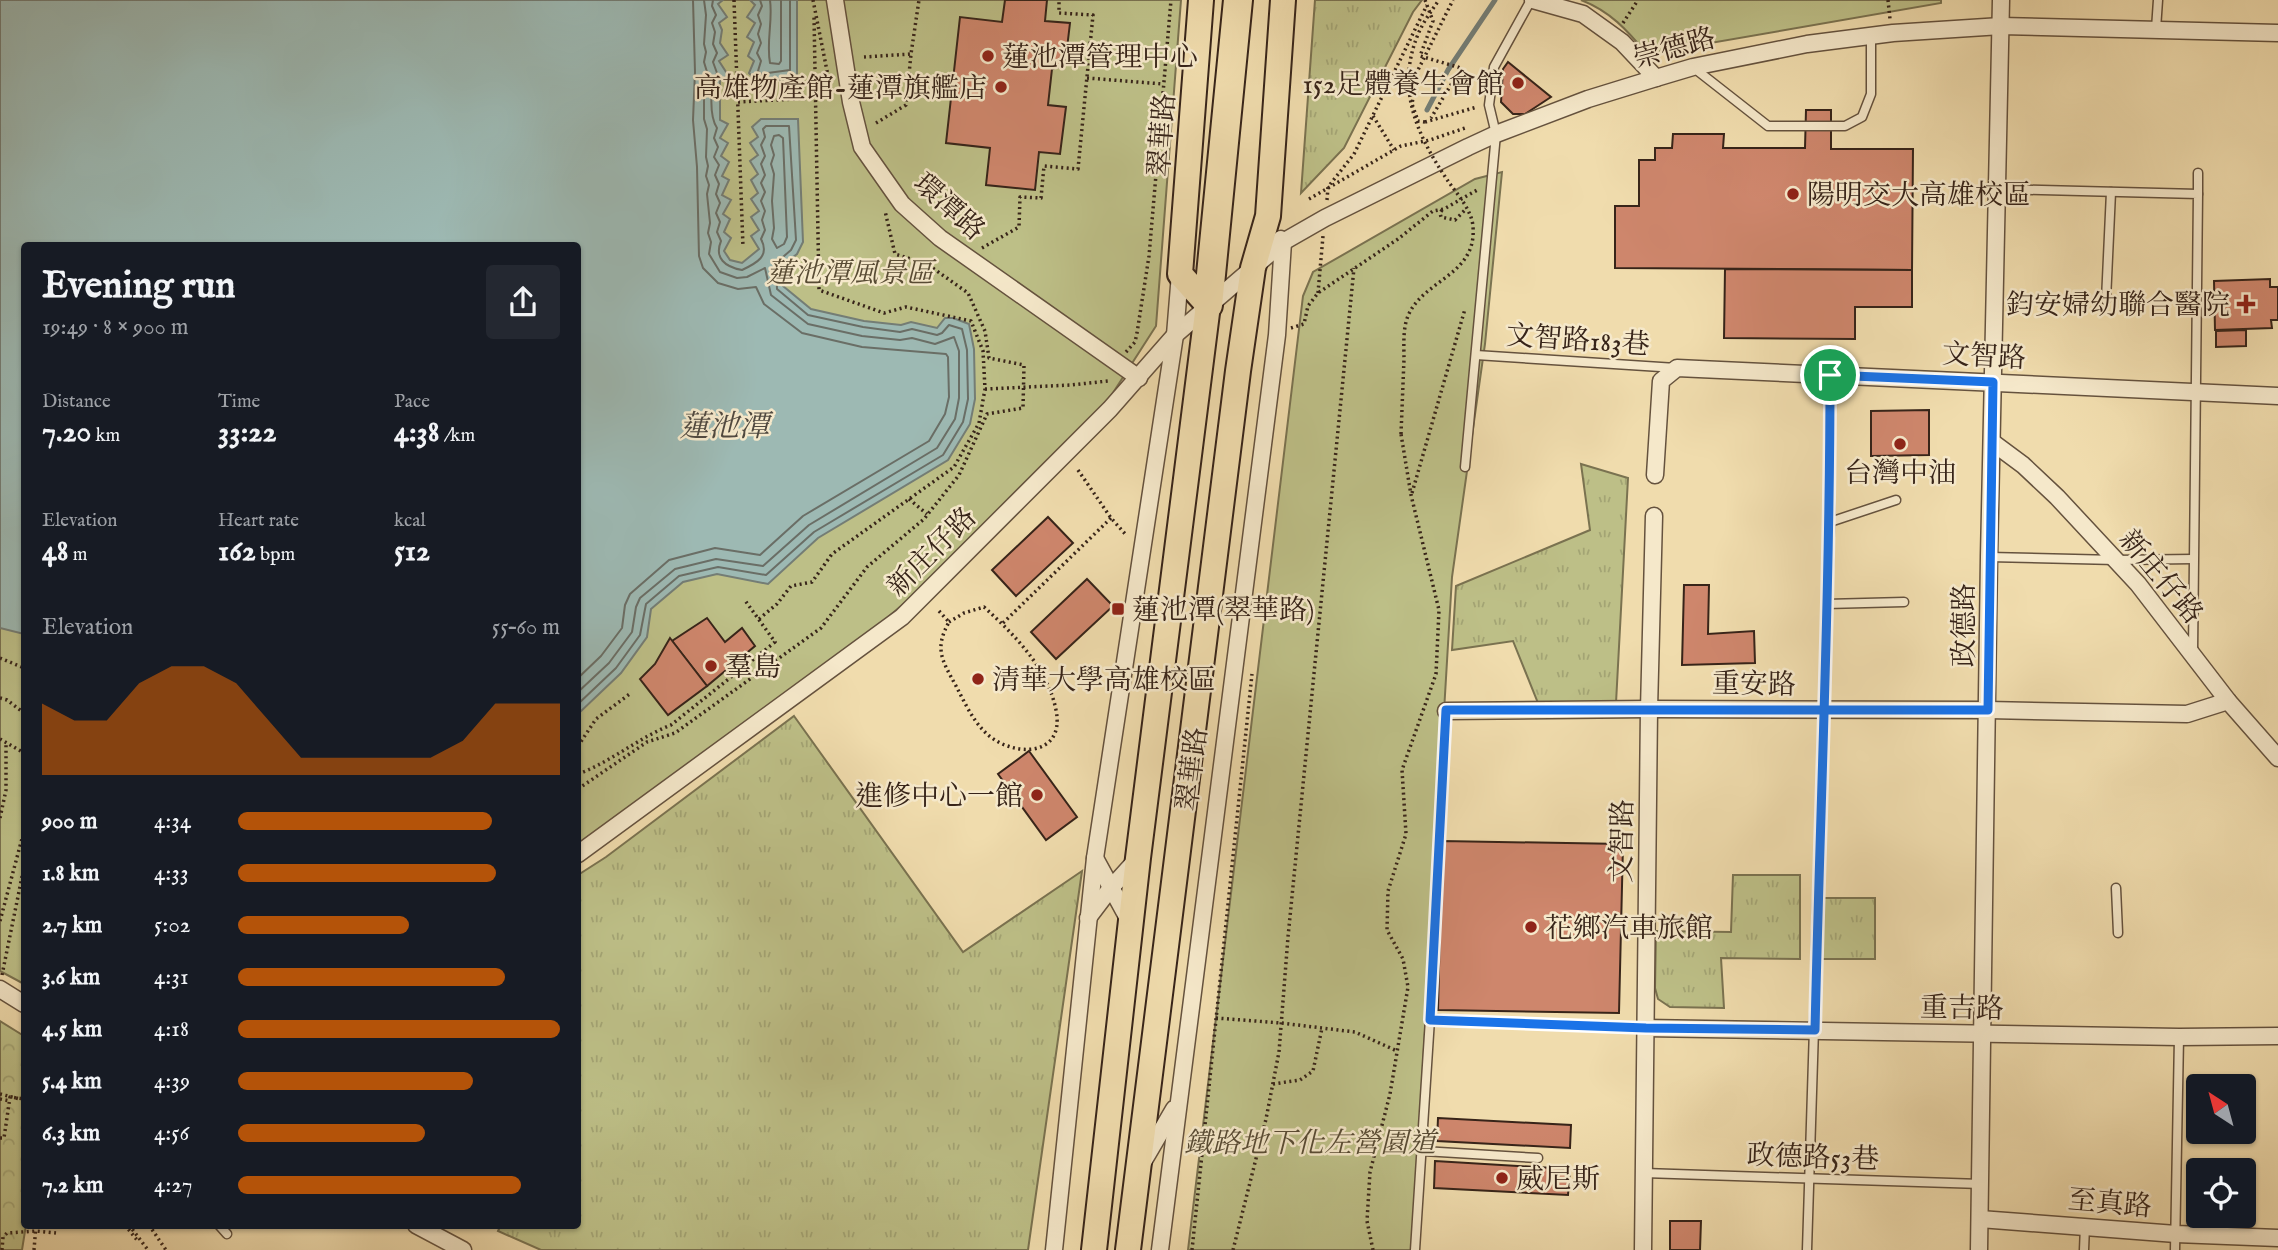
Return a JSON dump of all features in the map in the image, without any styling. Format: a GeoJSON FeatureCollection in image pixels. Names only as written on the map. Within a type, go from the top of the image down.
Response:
{"type":"FeatureCollection","features":[{"type":"Feature","properties":{"kind":"highway"},"geometry":{"type":"LineString","coordinates":[[1208,305],[1238,0]]}},
{"type":"Feature","properties":{"kind":"main road","name":"翠華路"},"geometry":{"type":"LineString","coordinates":[[1180,274],[1201,0]]}},
{"type":"Feature","properties":{"kind":"main road","name":"翠華路"},"geometry":{"type":"LineString","coordinates":[[1128,1250],[1238,371],[1254,268],[1268,216],[1283,0]]}},
{"type":"Feature","properties":{"kind":"main road"},"geometry":{"type":"LineString","coordinates":[[1180,274],[1208,305]]}},
{"type":"Feature","properties":{"kind":"main road","name":"翠華路"},"geometry":{"type":"LineString","coordinates":[[1094,1250],[1138,858],[1208,305]]}},
{"type":"Feature","properties":{"kind":"street","name":"環潭路"},"geometry":{"type":"LineString","coordinates":[[835,0],[862,147],[902,204],[940,238],[1139,378]]}},
{"type":"Feature","properties":{"kind":"street"},"geometry":{"type":"LineString","coordinates":[[1532,0],[1583,14],[1614,36],[1656,78]]}},
{"type":"Feature","properties":{"kind":"street","name":"政德路"},"geometry":{"type":"LineString","coordinates":[[1979,1250],[1989,556],[2001,0]]}},
{"type":"Feature","properties":{"kind":"street","name":"崇德路"},"geometry":{"type":"LineString","coordinates":[[1283,242],[1325,218],[1496,134],[1588,99],[1693,67],[1807,44],[2001,26],[2278,33]]}},
{"type":"Feature","properties":{"kind":"street"},"geometry":{"type":"LineString","coordinates":[[1268,216],[1283,242]]}},
{"type":"Feature","properties":{"kind":"street","name":"新庄仔路"},"geometry":{"type":"LineString","coordinates":[[581,852],[902,617],[1139,378],[1175,335],[1283,242]]}},
{"type":"Feature","properties":{"kind":"street","name":"翠華路"},"geometry":{"type":"LineString","coordinates":[[1160,1250],[1278,335],[1283,242]]}},
{"type":"Feature","properties":{"kind":"street","name":"翠華路"},"geometry":{"type":"LineString","coordinates":[[1054,1250],[1087,919],[1175,335],[1180,274]]}},
{"type":"Feature","properties":{"kind":"street"},"geometry":{"type":"LineString","coordinates":[[1655,475],[1661,381],[1677,368]]}},
{"type":"Feature","properties":{"kind":"street","name":"文智路"},"geometry":{"type":"LineString","coordinates":[[1677,368],[2278,396]]}},
{"type":"Feature","properties":{"kind":"street","name":"新庄仔路"},"geometry":{"type":"LineString","coordinates":[[1992,442],[2023,465],[2057,497],[2138,584],[2228,701],[2278,758]]}},
{"type":"Feature","properties":{"kind":"street","name":"文智路"},"geometry":{"type":"LineString","coordinates":[[1643,1250],[1649,709],[1654,516]]}},
{"type":"Feature","properties":{"kind":"street","name":"重安路"},"geometry":{"type":"LineString","coordinates":[[1446,710],[1988,710],[2187,714],[2228,701]]}},
{"type":"Feature","properties":{"kind":"street"},"geometry":{"type":"LineString","coordinates":[[1095,858],[1131,925]]}},
{"type":"Feature","properties":{"kind":"street"},"geometry":{"type":"LineString","coordinates":[[1087,919],[1138,858]]}},
{"type":"Feature","properties":{"kind":"street"},"geometry":{"type":"LineString","coordinates":[[0,987],[21,1002]]}},
{"type":"Feature","properties":{"kind":"street","name":"重吉路"},"geometry":{"type":"LineString","coordinates":[[1646,1028],[2179,1037],[2278,1036]]}},
{"type":"Feature","properties":{"kind":"street"},"geometry":{"type":"LineString","coordinates":[[1138,1170],[1177,1103]]}},
{"type":"Feature","properties":{"kind":"street"},"geometry":{"type":"LineString","coordinates":[[1146,1104],[1169,1168]]}},
{"type":"Feature","properties":{"kind":"street","name":"至真路"},"geometry":{"type":"LineString","coordinates":[[1980,1219],[2085,1226],[2175,1242],[2278,1238]]}},
{"type":"Feature","properties":{"kind":"street"},"geometry":{"type":"LineString","coordinates":[[424,1229],[463,1250]]}},
{"type":"Feature","properties":{"kind":"lane"},"geometry":{"type":"LineString","coordinates":[[1465,467],[1496,134],[1489,105],[1494,67],[1532,0]]}},
{"type":"Feature","properties":{"kind":"lane"},"geometry":{"type":"LineString","coordinates":[[2156,29],[2158,0]]}},
{"type":"Feature","properties":{"kind":"lane"},"geometry":{"type":"LineString","coordinates":[[1693,67],[1768,126],[1845,126],[1862,117],[1871,94],[1871,36]]}},
{"type":"Feature","properties":{"kind":"lane"},"geometry":{"type":"LineString","coordinates":[[2193,655],[2198,173]]}},
{"type":"Feature","properties":{"kind":"lane"},"geometry":{"type":"LineString","coordinates":[[1997,189],[2198,194]]}},
{"type":"Feature","properties":{"kind":"lane"},"geometry":{"type":"LineString","coordinates":[[2106,300],[2111,192]]}},
{"type":"Feature","properties":{"kind":"lane","name":"文智路183巷"},"geometry":{"type":"LineString","coordinates":[[1476,355],[1677,368]]}},
{"type":"Feature","properties":{"kind":"lane"},"geometry":{"type":"LineString","coordinates":[[1807,1250],[1830,522],[1830,375]]}},
{"type":"Feature","properties":{"kind":"lane"},"geometry":{"type":"LineString","coordinates":[[1830,522],[1896,500]]}},
{"type":"Feature","properties":{"kind":"lane"},"geometry":{"type":"LineString","coordinates":[[1989,556],[2116,560],[2193,559]]}},
{"type":"Feature","properties":{"kind":"lane"},"geometry":{"type":"LineString","coordinates":[[1826,604],[1904,602]]}},
{"type":"Feature","properties":{"kind":"lane"},"geometry":{"type":"LineString","coordinates":[[1415,1250],[1423,1151],[1446,710]]}},
{"type":"Feature","properties":{"kind":"lane"},"geometry":{"type":"LineString","coordinates":[[2116,888],[2118,933]]}},
{"type":"Feature","properties":{"kind":"lane"},"geometry":{"type":"LineString","coordinates":[[1430,1020],[1646,1028]]}},
{"type":"Feature","properties":{"kind":"lane"},"geometry":{"type":"LineString","coordinates":[[2175,1242],[2179,1037]]}},
{"type":"Feature","properties":{"kind":"lane"},"geometry":{"type":"LineString","coordinates":[[1423,1151],[1538,1158]]}},
{"type":"Feature","properties":{"kind":"lane","name":"政德路53巷"},"geometry":{"type":"LineString","coordinates":[[1644,1172],[1981,1184]]}},
{"type":"Feature","properties":{"kind":"lane"},"geometry":{"type":"LineString","coordinates":[[2084,1250],[2085,1226]]}},
{"type":"Feature","properties":{"kind":"lane"},"geometry":{"type":"LineString","coordinates":[[223,1229],[228,1234]]}},
{"type":"Feature","properties":{"kind":"path"},"geometry":{"type":"LineString","coordinates":[[734,0],[743,247]]}},
{"type":"Feature","properties":{"kind":"path"},"geometry":{"type":"LineString","coordinates":[[876,123],[906,105],[919,0]]}},
{"type":"Feature","properties":{"kind":"path"},"geometry":{"type":"LineString","coordinates":[[982,247],[1019,227],[1020,197],[1041,198],[1044,166],[1078,169],[1093,15],[1059,13],[1059,0]]}},
{"type":"Feature","properties":{"kind":"path"},"geometry":{"type":"LineString","coordinates":[[1125,354],[1135,342],[1149,256],[1171,0]]}},
{"type":"Feature","properties":{"kind":"path"},"geometry":{"type":"LineString","coordinates":[[1373,1250],[1367,1221],[1370,1172],[1390,1094],[1408,987],[1403,958],[1387,930],[1388,891],[1406,834],[1402,770],[1436,674],[1439,610],[1411,495],[1401,434],[1406,321],[1418,300],[1433,286],[1449,278],[1463,264],[1473,239],[1473,226],[1466,208],[1430,154],[1410,107],[1411,56],[1420,31],[1439,0]]}},
{"type":"Feature","properties":{"kind":"path"},"geometry":{"type":"LineString","coordinates":[[1453,0],[1417,72],[1412,104],[1418,121],[1489,105]]}},
{"type":"Feature","properties":{"kind":"path"},"geometry":{"type":"LineString","coordinates":[[1614,36],[1638,0]]}},
{"type":"Feature","properties":{"kind":"path"},"geometry":{"type":"LineString","coordinates":[[1426,3],[1433,21],[1420,56],[1461,68],[1432,118]]}},
{"type":"Feature","properties":{"kind":"path"},"geometry":{"type":"LineString","coordinates":[[1328,187],[1354,154],[1426,3]]}},
{"type":"Feature","properties":{"kind":"path"},"geometry":{"type":"LineString","coordinates":[[758,619],[777,604],[791,586],[812,582],[832,554],[954,467],[979,423],[985,389],[983,351],[971,321],[906,307],[884,313],[819,290],[814,7]]}},
{"type":"Feature","properties":{"kind":"path"},"geometry":{"type":"LineString","coordinates":[[863,57],[911,54]]}},
{"type":"Feature","properties":{"kind":"path"},"geometry":{"type":"LineString","coordinates":[[1087,78],[1163,84]]}},
{"type":"Feature","properties":{"kind":"path"},"geometry":{"type":"LineString","coordinates":[[738,102],[815,98]]}},
{"type":"Feature","properties":{"kind":"path"},"geometry":{"type":"LineString","coordinates":[[1373,116],[1394,150]]}},
{"type":"Feature","properties":{"kind":"path"},"geometry":{"type":"LineString","coordinates":[[1309,199],[1401,146],[1430,140],[1468,127]]}},
{"type":"Feature","properties":{"kind":"path"},"geometry":{"type":"LineString","coordinates":[[1289,329],[1304,324],[1308,306],[1318,293],[1398,239],[1433,211],[1444,209],[1485,185],[1484,198]]}},
{"type":"Feature","properties":{"kind":"path"},"geometry":{"type":"LineString","coordinates":[[1444,209],[1440,214],[1441,218],[1455,220],[1466,208]]}},
{"type":"Feature","properties":{"kind":"path"},"geometry":{"type":"LineString","coordinates":[[1233,1250],[1266,1119],[1281,1023],[1354,268]]}},
{"type":"Feature","properties":{"kind":"path"},"geometry":{"type":"LineString","coordinates":[[1411,495],[1468,300]]}},
{"type":"Feature","properties":{"kind":"path"},"geometry":{"type":"LineString","coordinates":[[581,787],[647,742],[675,733],[821,628],[867,567],[927,514],[959,475],[987,414],[1023,408],[1024,365],[989,358]]}},
{"type":"Feature","properties":{"kind":"path"},"geometry":{"type":"LineString","coordinates":[[985,389],[1108,381]]}},
{"type":"Feature","properties":{"kind":"path"},"geometry":{"type":"LineString","coordinates":[[1078,470],[1111,518],[1127,536]]}},
{"type":"Feature","properties":{"kind":"path"},"geometry":{"type":"LineString","coordinates":[[909,499],[927,514]]}},
{"type":"Feature","properties":{"kind":"path"},"geometry":{"type":"LineString","coordinates":[[1003,624],[1111,518]]}},
{"type":"Feature","properties":{"kind":"path"},"geometry":{"type":"LineString","coordinates":[[581,774],[596,768],[651,733],[671,725],[775,642],[744,599]]}},
{"type":"Feature","properties":{"kind":"path"},"geometry":{"type":"LineString","coordinates":[[984,607],[1003,624],[1042,671],[1057,711],[1056,731],[1047,745],[1031,751],[1003,745],[984,732],[943,663],[939,639],[949,622],[964,613],[984,607]]}},
{"type":"Feature","properties":{"kind":"path"},"geometry":{"type":"LineString","coordinates":[[939,611],[949,622]]}},
{"type":"Feature","properties":{"kind":"path"},"geometry":{"type":"LineString","coordinates":[[0,658],[21,667]]}},
{"type":"Feature","properties":{"kind":"path"},"geometry":{"type":"LineString","coordinates":[[1192,1250],[1252,673]]}},
{"type":"Feature","properties":{"kind":"path"},"geometry":{"type":"LineString","coordinates":[[581,742],[596,719],[631,693]]}},
{"type":"Feature","properties":{"kind":"path"},"geometry":{"type":"LineString","coordinates":[[0,698],[21,711]]}},
{"type":"Feature","properties":{"kind":"path"},"geometry":{"type":"LineString","coordinates":[[647,742],[651,733]]}},
{"type":"Feature","properties":{"kind":"path"},"geometry":{"type":"LineString","coordinates":[[0,738],[21,751]]}},
{"type":"Feature","properties":{"kind":"path"},"geometry":{"type":"LineString","coordinates":[[0,818],[6,789],[6,743]]}},
{"type":"Feature","properties":{"kind":"path"},"geometry":{"type":"LineString","coordinates":[[0,921],[21,844]]}},
{"type":"Feature","properties":{"kind":"path"},"geometry":{"type":"LineString","coordinates":[[0,987],[21,882]]}},
{"type":"Feature","properties":{"kind":"path"},"geometry":{"type":"LineString","coordinates":[[1216,1018],[1355,1032],[1397,1051]]}},
{"type":"Feature","properties":{"kind":"path"},"geometry":{"type":"LineString","coordinates":[[1273,1084],[1300,1080],[1313,1070],[1322,1028]]}},
{"type":"Feature","properties":{"kind":"path"},"geometry":{"type":"LineString","coordinates":[[0,1097],[21,1100]]}},
{"type":"Feature","properties":{"kind":"path"},"geometry":{"type":"LineString","coordinates":[[0,1097],[9,1101]]}},
{"type":"Feature","properties":{"kind":"path"},"geometry":{"type":"LineString","coordinates":[[0,1138],[4,1138],[10,1097],[21,1099]]}},
{"type":"Feature","properties":{"kind":"path"},"geometry":{"type":"LineString","coordinates":[[132,1229],[148,1250]]}},
{"type":"Feature","properties":{"kind":"path"},"geometry":{"type":"LineString","coordinates":[[152,1229],[166,1250]]}},
{"type":"Feature","properties":{"kind":"path"},"geometry":{"type":"LineString","coordinates":[[34,1250],[36,1231]]}},
{"type":"Feature","properties":{"kind":"path"},"geometry":{"type":"LineString","coordinates":[[2,1250],[3,1237],[7,1233],[56,1233]]}},
{"type":"Feature","properties":{"kind":"green space","name":"蓮池潭風景區"},"geometry":{"type":"Polygon","coordinates":[[[0,0],[1181,0],[1156,326],[1109,399],[915,594],[880,624],[581,842],[581,242],[21,242],[21,982],[0,971],[0,0]]]}},
{"type":"Feature","properties":{"kind":"green space"},"geometry":{"type":"Polygon","coordinates":[[[1315,0],[1422,0],[1413,12],[1344,148],[1301,193],[1315,0]]]}},
{"type":"Feature","properties":{"kind":"green space"},"geometry":{"type":"Polygon","coordinates":[[[1581,0],[1941,0],[1941,3],[1647,54],[1617,22],[1581,0]]]}},
{"type":"Feature","properties":{"kind":"green space","name":"鐵路地下化左營園道"},"geometry":{"type":"Polygon","coordinates":[[[1502,172],[1485,344],[1452,577],[1412,1250],[1188,1250],[1303,296],[1313,272],[1475,179],[1502,172]]]}},
{"type":"Feature","properties":{"kind":"green space"},"geometry":{"type":"Polygon","coordinates":[[[1581,464],[1628,478],[1616,703],[1538,703],[1513,641],[1452,650],[1456,586],[1590,530],[1581,464]]]}},
{"type":"Feature","properties":{"kind":"green space"},"geometry":{"type":"Polygon","coordinates":[[[794,716],[963,952],[1082,871],[1028,1250],[541,1250],[498,1231],[581,1229],[581,873],[794,716]]]}},
{"type":"Feature","properties":{"kind":"green space"},"geometry":{"type":"Polygon","coordinates":[[[1733,875],[1800,875],[1800,959],[1721,958],[1724,1008],[1670,1007],[1658,999],[1655,988],[1656,931],[1731,932],[1733,875]]]}},
{"type":"Feature","properties":{"kind":"green space"},"geometry":{"type":"Polygon","coordinates":[[[1813,898],[1875,898],[1875,959],[1811,959],[1813,898]]]}},
{"type":"Feature","properties":{"kind":"green space"},"geometry":{"type":"Polygon","coordinates":[[[0,1021],[21,1034],[21,1229],[25,1229],[22,1250],[0,1250],[0,1021]]]}},
{"type":"Feature","properties":{"kind":"water","name":"蓮池潭"},"geometry":{"type":"Polygon","coordinates":[[[0,0],[723,0],[718,4],[727,17],[719,23],[722,30],[720,43],[728,55],[719,61],[728,75],[720,81],[720,120],[728,124],[720,138],[728,143],[721,156],[729,162],[722,176],[729,180],[722,195],[731,200],[723,214],[730,219],[724,232],[731,238],[724,251],[730,260],[742,263],[759,249],[751,236],[759,230],[751,217],[759,211],[751,199],[758,193],[751,180],[758,174],[750,161],[758,155],[750,143],[758,137],[752,127],[761,119],[798,119],[803,242],[797,254],[783,265],[783,286],[811,309],[864,321],[901,325],[911,322],[937,328],[945,318],[953,318],[969,324],[974,349],[975,399],[970,424],[948,460],[818,538],[768,584],[717,574],[683,582],[651,609],[647,637],[621,673],[581,711],[581,242],[21,242],[21,633],[0,628],[0,0]]]}},
{"type":"Feature","properties":{"kind":"water"},"geometry":{"type":"Polygon","coordinates":[[[750,0],[797,0],[797,78],[757,82],[749,73],[754,61],[748,56],[754,42],[747,37],[755,23],[747,17],[755,5],[750,0]]]}},
{"type":"Feature","properties":{"kind":"building","name":"高雄物產館-蓮潭旗艦店"},"geometry":{"type":"Polygon","coordinates":[[[1005,0],[1047,0],[1045,21],[1070,23],[1065,65],[1052,69],[1048,105],[1066,107],[1060,154],[1039,152],[1035,190],[986,185],[990,148],[946,143],[960,17],[1002,22],[1005,0]]]}},
{"type":"Feature","properties":{"kind":"building","name":"152足體養生會館"},"geometry":{"type":"Polygon","coordinates":[[[1508,62],[1551,97],[1525,114],[1513,114],[1501,102],[1503,69],[1508,62]]]}},
{"type":"Feature","properties":{"kind":"building"},"geometry":{"type":"Polygon","coordinates":[[[1806,110],[1831,110],[1831,149],[1913,149],[1912,270],[1615,268],[1615,206],[1639,206],[1639,160],[1655,160],[1655,148],[1672,148],[1673,134],[1724,134],[1723,148],[1805,148],[1806,110]]]}},
{"type":"Feature","properties":{"kind":"building"},"geometry":{"type":"Polygon","coordinates":[[[1725,269],[1912,270],[1912,307],[1855,307],[1855,339],[1724,338],[1725,269]]]}},
{"type":"Feature","properties":{"kind":"building","name":"鈞安婦幼聯合醫院"},"geometry":{"type":"Polygon","coordinates":[[[2270,279],[2270,287],[2278,287],[2278,320],[2271,320],[2272,328],[2215,330],[2214,281],[2270,279]]]}},
{"type":"Feature","properties":{"kind":"building","name":"鈞安婦幼聯合醫院"},"geometry":{"type":"Polygon","coordinates":[[[2246,330],[2246,346],[2216,347],[2216,331],[2246,330]]]}},
{"type":"Feature","properties":{"kind":"building","name":"台灣中油"},"geometry":{"type":"Polygon","coordinates":[[[1929,410],[1929,455],[1871,456],[1871,411],[1929,410]]]}},
{"type":"Feature","properties":{"kind":"building"},"geometry":{"type":"Polygon","coordinates":[[[1048,517],[1073,543],[1016,596],[992,570],[1048,517]]]}},
{"type":"Feature","properties":{"kind":"building"},"geometry":{"type":"Polygon","coordinates":[[[1087,579],[1113,606],[1056,659],[1031,632],[1087,579]]]}},
{"type":"Feature","properties":{"kind":"building"},"geometry":{"type":"Polygon","coordinates":[[[1684,585],[1709,585],[1708,634],[1754,631],[1755,663],[1682,665],[1684,585]]]}},
{"type":"Feature","properties":{"kind":"building","name":"羣島"},"geometry":{"type":"Polygon","coordinates":[[[707,618],[725,642],[742,628],[755,646],[707,686],[672,641],[707,618]]]}},
{"type":"Feature","properties":{"kind":"building"},"geometry":{"type":"Polygon","coordinates":[[[670,638],[707,686],[668,715],[640,679],[655,664],[670,638]]]}},
{"type":"Feature","properties":{"kind":"building","name":"進修中心一館"},"geometry":{"type":"Polygon","coordinates":[[[1029,751],[1077,817],[1046,840],[998,774],[1029,751]]]}},
{"type":"Feature","properties":{"kind":"building","name":"花鄉汽車旅館"},"geometry":{"type":"Polygon","coordinates":[[[1442,841],[1623,844],[1619,1013],[1438,1010],[1442,841]]]}},
{"type":"Feature","properties":{"kind":"building","name":"威尼斯"},"geometry":{"type":"Polygon","coordinates":[[[1438,1118],[1571,1125],[1570,1148],[1437,1141],[1438,1118]]]}},
{"type":"Feature","properties":{"kind":"building","name":"威尼斯"},"geometry":{"type":"Polygon","coordinates":[[[1435,1161],[1570,1169],[1568,1195],[1434,1188],[1435,1161]]]}},
{"type":"Feature","properties":{"kind":"building"},"geometry":{"type":"Polygon","coordinates":[[[1670,1221],[1701,1221],[1700,1250],[1670,1250],[1670,1221]]]}},
{"type":"Feature","properties":{"kind":"waterway"},"geometry":{"type":"LineString","coordinates":[[1427,110],[1448,70],[1495,0]]}},
{"type":"Feature","properties":{"kind":"place","name":"蓮池潭管理中心"},"geometry":{"type":"Point","coordinates":[988,56]}},
{"type":"Feature","properties":{"kind":"place","name":"152足體養生會館"},"geometry":{"type":"Point","coordinates":[1518,83]}},
{"type":"Feature","properties":{"kind":"place","name":"高雄物產館-蓮潭旗艦店"},"geometry":{"type":"Point","coordinates":[1001,87]}},
{"type":"Feature","properties":{"kind":"place","name":"陽明交大高雄校區"},"geometry":{"type":"Point","coordinates":[1793,194]}},
{"type":"Feature","properties":{"kind":"place","name":"鈞安婦幼聯合醫院"},"geometry":{"type":"Point","coordinates":[2246,304]}},
{"type":"Feature","properties":{"kind":"place","name":"台灣中油"},"geometry":{"type":"Point","coordinates":[1900,444]}},
{"type":"Feature","properties":{"kind":"place","name":"蓮池潭(翠華路)"},"geometry":{"type":"Point","coordinates":[1118,609]}},
{"type":"Feature","properties":{"kind":"place","name":"羣島"},"geometry":{"type":"Point","coordinates":[711,666]}},
{"type":"Feature","properties":{"kind":"place","name":"清華大學高雄校區"},"geometry":{"type":"Point","coordinates":[978,679]}},
{"type":"Feature","properties":{"kind":"place","name":"進修中心一館"},"geometry":{"type":"Point","coordinates":[1037,795]}},
{"type":"Feature","properties":{"kind":"place","name":"花鄉汽車旅館"},"geometry":{"type":"Point","coordinates":[1531,927]}},
{"type":"Feature","properties":{"kind":"place","name":"威尼斯"},"geometry":{"type":"Point","coordinates":[1502,1178]}},
{"type":"Feature","properties":{"kind":"route"},"geometry":{"type":"LineString","coordinates":[[1830,375],[1830,522],[1826,604],[1823,710],[1815,1030],[1646,1028],[1430,1020],[1446,710],[1649,709],[1823,710],[1988,710],[1993,382],[1830,375]]}}]}
